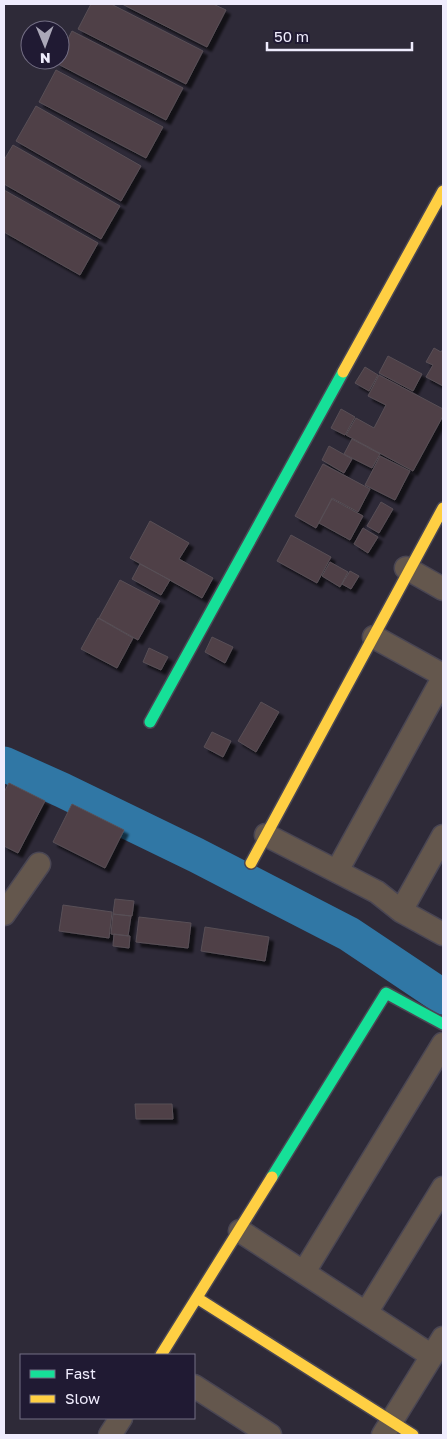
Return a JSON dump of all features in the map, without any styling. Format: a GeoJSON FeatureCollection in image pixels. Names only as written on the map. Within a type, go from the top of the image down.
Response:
{"type":"FeatureCollection","features":[{"type":"Feature","properties":{"kind":"street"},"geometry":{"type":"LineString","coordinates":[[150,722],[443,191]]}},
{"type":"Feature","properties":{"kind":"street"},"geometry":{"type":"LineString","coordinates":[[251,863],[374,637],[408,569],[443,508]]}},
{"type":"Feature","properties":{"kind":"street"},"geometry":{"type":"LineString","coordinates":[[408,569],[443,588]]}},
{"type":"Feature","properties":{"kind":"street"},"geometry":{"type":"LineString","coordinates":[[337,871],[443,677],[374,637]]}},
{"type":"Feature","properties":{"kind":"street"},"geometry":{"type":"LineString","coordinates":[[266,835],[377,892],[402,911],[443,934]]}},
{"type":"Feature","properties":{"kind":"street"},"geometry":{"type":"LineString","coordinates":[[402,911],[443,836]]}},
{"type":"Feature","properties":{"kind":"street"},"geometry":{"type":"LineString","coordinates":[[4,914],[39,864]]}},
{"type":"Feature","properties":{"kind":"street"},"geometry":{"type":"LineString","coordinates":[[162,1354],[240,1231],[386,993],[443,1024]]}},
{"type":"Feature","properties":{"kind":"street"},"geometry":{"type":"LineString","coordinates":[[304,1272],[443,1044]]}},
{"type":"Feature","properties":{"kind":"street"},"geometry":{"type":"LineString","coordinates":[[366,1313],[443,1188]]}},
{"type":"Feature","properties":{"kind":"street"},"geometry":{"type":"LineString","coordinates":[[240,1231],[366,1313],[437,1347],[387,1428]]}},
{"type":"Feature","properties":{"kind":"street"},"geometry":{"type":"LineString","coordinates":[[198,1298],[387,1428],[413,1435]]}},
{"type":"Feature","properties":{"kind":"street"},"geometry":{"type":"LineString","coordinates":[[195,1387],[270,1435]]}},
{"type":"Feature","properties":{"kind":"building"},"geometry":{"type":"Polygon","coordinates":[[[91,4],[111,4],[203,51],[186,84],[78,29],[91,4]]]}},
{"type":"Feature","properties":{"kind":"building"},"geometry":{"type":"Polygon","coordinates":[[[122,4],[213,4],[226,10],[207,47],[122,4]]]}},
{"type":"Feature","properties":{"kind":"building"},"geometry":{"type":"Polygon","coordinates":[[[72,31],[183,88],[166,120],[70,70],[70,35],[72,31]]]}},
{"type":"Feature","properties":{"kind":"building"},"geometry":{"type":"Polygon","coordinates":[[[56,70],[163,127],[146,158],[39,102],[56,70]]]}},
{"type":"Feature","properties":{"kind":"building"},"geometry":{"type":"Polygon","coordinates":[[[36,106],[141,166],[121,201],[16,141],[36,106]]]}},
{"type":"Feature","properties":{"kind":"building"},"geometry":{"type":"Polygon","coordinates":[[[13,145],[120,206],[101,239],[4,184],[4,160],[13,145]]]}},
{"type":"Feature","properties":{"kind":"building"},"geometry":{"type":"Polygon","coordinates":[[[4,190],[98,243],[80,275],[4,232],[4,190]]]}},
{"type":"Feature","properties":{"kind":"building"},"geometry":{"type":"Polygon","coordinates":[[[434,348],[441,352],[443,349],[443,386],[426,377],[433,365],[426,362],[434,348]]]}},
{"type":"Feature","properties":{"kind":"building"},"geometry":{"type":"Polygon","coordinates":[[[388,356],[422,374],[413,391],[379,373],[388,356]]]}},
{"type":"Feature","properties":{"kind":"building"},"geometry":{"type":"Polygon","coordinates":[[[365,367],[378,375],[369,391],[355,383],[365,367]]]}},
{"type":"Feature","properties":{"kind":"building"},"geometry":{"type":"Polygon","coordinates":[[[379,375],[443,409],[443,416],[413,471],[346,435],[356,418],[374,428],[386,405],[368,396],[379,375]]]}},
{"type":"Feature","properties":{"kind":"building"},"geometry":{"type":"Polygon","coordinates":[[[341,409],[355,417],[345,435],[331,428],[341,409]]]}},
{"type":"Feature","properties":{"kind":"building"},"geometry":{"type":"Polygon","coordinates":[[[352,439],[380,454],[372,468],[344,454],[352,439]]]}},
{"type":"Feature","properties":{"kind":"building"},"geometry":{"type":"Polygon","coordinates":[[[329,446],[352,459],[344,473],[322,460],[329,446]]]}},
{"type":"Feature","properties":{"kind":"building"},"geometry":{"type":"Polygon","coordinates":[[[380,456],[410,471],[395,500],[365,485],[380,456]]]}},
{"type":"Feature","properties":{"kind":"building"},"geometry":{"type":"Polygon","coordinates":[[[323,464],[370,489],[358,512],[332,498],[316,528],[295,516],[323,464]]]}},
{"type":"Feature","properties":{"kind":"building"},"geometry":{"type":"Polygon","coordinates":[[[332,499],[363,516],[350,540],[319,523],[332,499]]]}},
{"type":"Feature","properties":{"kind":"building"},"geometry":{"type":"Polygon","coordinates":[[[381,502],[393,509],[379,533],[367,526],[381,502]]]}},
{"type":"Feature","properties":{"kind":"building"},"geometry":{"type":"Polygon","coordinates":[[[150,521],[189,543],[179,559],[213,578],[202,598],[130,558],[150,521]]]}},
{"type":"Feature","properties":{"kind":"building"},"geometry":{"type":"Polygon","coordinates":[[[363,528],[378,537],[368,553],[354,544],[363,528]]]}},
{"type":"Feature","properties":{"kind":"building"},"geometry":{"type":"Polygon","coordinates":[[[291,535],[331,557],[317,583],[277,561],[291,535]]]}},
{"type":"Feature","properties":{"kind":"building"},"geometry":{"type":"Polygon","coordinates":[[[330,562],[348,572],[340,587],[322,576],[330,562]]]}},
{"type":"Feature","properties":{"kind":"building"},"geometry":{"type":"Polygon","coordinates":[[[140,564],[170,580],[161,595],[132,579],[140,564]]]}},
{"type":"Feature","properties":{"kind":"building"},"geometry":{"type":"Polygon","coordinates":[[[350,571],[359,576],[351,589],[342,584],[350,571]]]}},
{"type":"Feature","properties":{"kind":"building"},"geometry":{"type":"Polygon","coordinates":[[[120,580],[160,601],[138,640],[99,618],[120,580]]]}},
{"type":"Feature","properties":{"kind":"building"},"geometry":{"type":"Polygon","coordinates":[[[98,618],[133,638],[117,668],[81,649],[98,618]]]}},
{"type":"Feature","properties":{"kind":"building"},"geometry":{"type":"Polygon","coordinates":[[[212,637],[233,647],[225,663],[205,652],[212,637]]]}},
{"type":"Feature","properties":{"kind":"building"},"geometry":{"type":"Polygon","coordinates":[[[149,648],[168,657],[161,670],[143,662],[149,648]]]}},
{"type":"Feature","properties":{"kind":"building"},"geometry":{"type":"Polygon","coordinates":[[[261,702],[279,712],[256,752],[238,741],[261,702]]]}},
{"type":"Feature","properties":{"kind":"building"},"geometry":{"type":"Polygon","coordinates":[[[212,732],[231,741],[223,757],[204,747],[212,732]]]}},
{"type":"Feature","properties":{"kind":"building"},"geometry":{"type":"Polygon","coordinates":[[[9,783],[45,801],[18,853],[4,846],[4,792],[9,783]]]}},
{"type":"Feature","properties":{"kind":"building"},"geometry":{"type":"Polygon","coordinates":[[[72,804],[124,830],[105,868],[53,842],[72,804]]]}},
{"type":"Feature","properties":{"kind":"building"},"geometry":{"type":"Polygon","coordinates":[[[115,899],[134,901],[132,916],[113,914],[115,899]]]}},
{"type":"Feature","properties":{"kind":"building"},"geometry":{"type":"Polygon","coordinates":[[[63,905],[112,912],[109,938],[59,931],[63,905]]]}},
{"type":"Feature","properties":{"kind":"building"},"geometry":{"type":"Polygon","coordinates":[[[113,914],[131,916],[128,936],[111,934],[113,914]]]}},
{"type":"Feature","properties":{"kind":"building"},"geometry":{"type":"Polygon","coordinates":[[[139,917],[191,923],[188,948],[136,942],[139,917]]]}},
{"type":"Feature","properties":{"kind":"building"},"geometry":{"type":"Polygon","coordinates":[[[205,927],[269,937],[265,961],[201,951],[205,927]]]}},
{"type":"Feature","properties":{"kind":"building"},"geometry":{"type":"Polygon","coordinates":[[[114,934],[130,936],[129,948],[113,946],[114,934]]]}},
{"type":"Feature","properties":{"kind":"building"},"geometry":{"type":"Polygon","coordinates":[[[135,1104],[172,1104],[173,1119],[136,1119],[135,1104]]]}},
{"type":"Feature","properties":{"kind":"waterway"},"geometry":{"type":"LineString","coordinates":[[4,764],[196,855],[349,934],[443,997]]}},
{"type":"Feature","properties":{"kind":"traffic: fast"},"geometry":{"type":"LineString","coordinates":[[150,722],[343,372]]}},
{"type":"Feature","properties":{"kind":"traffic: fast"},"geometry":{"type":"LineString","coordinates":[[272,1177],[386,993],[443,1024]]}},
{"type":"Feature","properties":{"kind":"traffic: slow"},"geometry":{"type":"LineString","coordinates":[[343,372],[443,191]]}},
{"type":"Feature","properties":{"kind":"traffic: slow"},"geometry":{"type":"LineString","coordinates":[[251,863],[443,508]]}},
{"type":"Feature","properties":{"kind":"traffic: slow"},"geometry":{"type":"LineString","coordinates":[[162,1354],[272,1177]]}},
{"type":"Feature","properties":{"kind":"traffic: slow"},"geometry":{"type":"LineString","coordinates":[[197,1298],[413,1435]]}}]}
